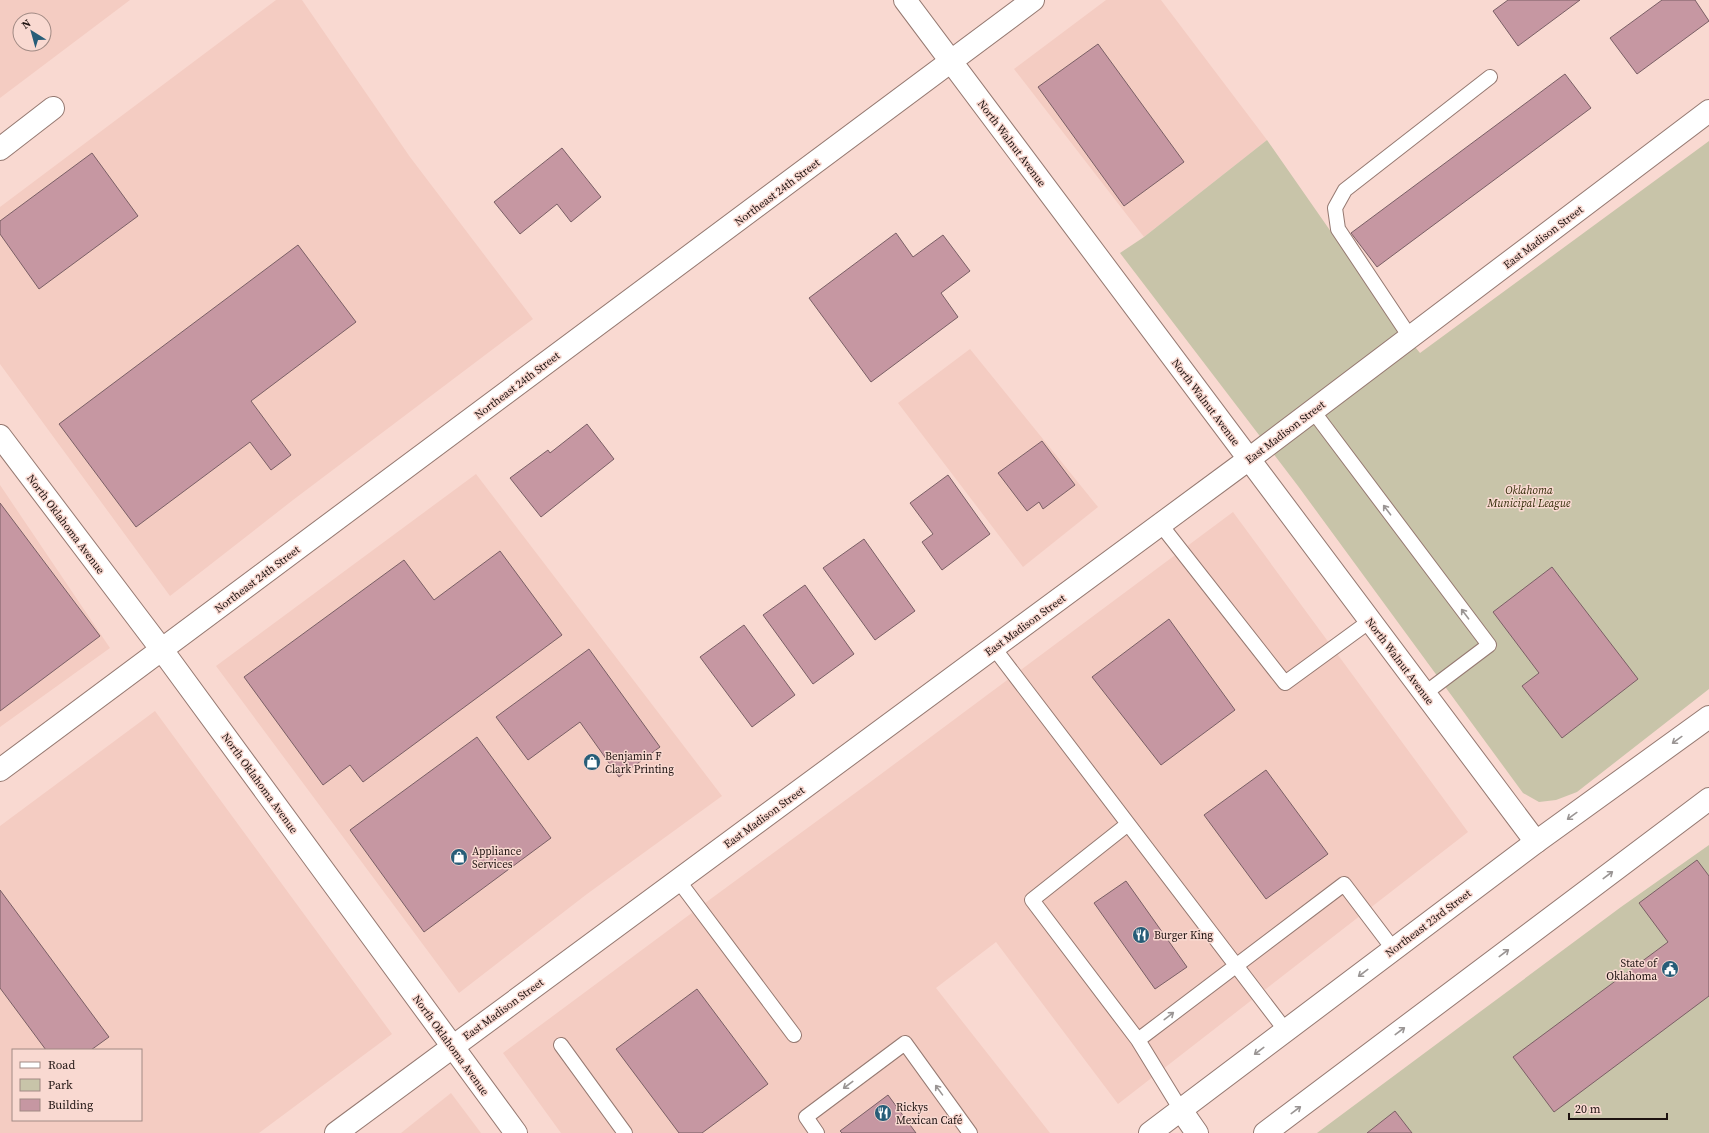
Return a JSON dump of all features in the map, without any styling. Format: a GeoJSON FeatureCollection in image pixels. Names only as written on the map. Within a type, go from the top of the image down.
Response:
{"type":"FeatureCollection","features":[{"type":"Feature","properties":{"kind":"street","name":"North Walnut Avenue"},"geometry":{"type":"LineString","coordinates":[[905,0],[1536,842]]}},
{"type":"Feature","properties":{"kind":"street","name":"Northeast 24th Street"},"geometry":{"type":"LineString","coordinates":[[0,770],[1033,0]]}},
{"type":"Feature","properties":{"kind":"street"},"geometry":{"type":"LineString","coordinates":[[0,149],[54,108]]}},
{"type":"Feature","properties":{"kind":"street","name":"East Madison Street"},"geometry":{"type":"LineString","coordinates":[[336,1133],[452,1046],[1161,525],[1709,111]]}},
{"type":"Feature","properties":{"kind":"street","name":"North Oklahoma Avenue"},"geometry":{"type":"LineString","coordinates":[[0,436],[162,650],[516,1133]]}},
{"type":"Feature","properties":{"kind":"street","name":"Northeast 23rd Street"},"geometry":{"type":"LineString","coordinates":[[1150,1133],[1536,842],[1709,717]]}},
{"type":"Feature","properties":{"kind":"street"},"geometry":{"type":"LineString","coordinates":[[1265,1133],[1709,799]]}},
{"type":"Feature","properties":{"kind":"street"},"geometry":{"type":"LineString","coordinates":[[1181,1110],[1197,1133]]}},
{"type":"Feature","properties":{"kind":"lane"},"geometry":{"type":"LineString","coordinates":[[1410,337],[1338,229],[1335,208],[1345,190],[1490,77]]}},
{"type":"Feature","properties":{"kind":"lane"},"geometry":{"type":"LineString","coordinates":[[1313,411],[1489,645],[1424,694]]}},
{"type":"Feature","properties":{"kind":"lane"},"geometry":{"type":"LineString","coordinates":[[1161,525],[1285,683],[1370,620]]}},
{"type":"Feature","properties":{"kind":"lane"},"geometry":{"type":"LineString","coordinates":[[994,648],[1286,1031]]}},
{"type":"Feature","properties":{"kind":"lane"},"geometry":{"type":"LineString","coordinates":[[1128,824],[1032,900],[1138,1040],[1181,1110]]}},
{"type":"Feature","properties":{"kind":"lane"},"geometry":{"type":"LineString","coordinates":[[678,880],[794,1035]]}},
{"type":"Feature","properties":{"kind":"lane"},"geometry":{"type":"LineString","coordinates":[[1138,1040],[1344,884],[1394,950]]}},
{"type":"Feature","properties":{"kind":"lane"},"geometry":{"type":"LineString","coordinates":[[817,1133],[806,1117],[905,1043],[970,1133]]}},
{"type":"Feature","properties":{"kind":"lane"},"geometry":{"type":"LineString","coordinates":[[561,1045],[625,1133]]}},
{"type":"Feature","properties":{"kind":"shaded area"},"geometry":{"type":"Polygon","coordinates":[[[0,0],[130,0],[0,98],[0,0]]]}},
{"type":"Feature","properties":{"kind":"shaded area"},"geometry":{"type":"Polygon","coordinates":[[[276,0],[302,0],[410,157],[533,319],[293,500],[170,596],[0,364],[0,207],[276,0]]]}},
{"type":"Feature","properties":{"kind":"shaded area"},"geometry":{"type":"Polygon","coordinates":[[[1106,0],[1161,0],[1267,140],[1144,237],[1014,69],[1106,0]]]}},
{"type":"Feature","properties":{"kind":"shaded area"},"geometry":{"type":"Polygon","coordinates":[[[970,349],[1098,507],[1023,567],[898,403],[970,349]]]}},
{"type":"Feature","properties":{"kind":"shaded area"},"geometry":{"type":"Polygon","coordinates":[[[476,474],[722,796],[587,894],[459,993],[216,666],[476,474]]]}},
{"type":"Feature","properties":{"kind":"shaded area"},"geometry":{"type":"Polygon","coordinates":[[[0,485],[110,648],[0,727],[0,485]]]}},
{"type":"Feature","properties":{"kind":"shaded area"},"geometry":{"type":"Polygon","coordinates":[[[1233,512],[1468,832],[1118,1104],[996,942],[936,988],[1050,1133],[561,1133],[503,1053],[1233,512]]]}},
{"type":"Feature","properties":{"kind":"shaded area"},"geometry":{"type":"Polygon","coordinates":[[[155,711],[392,1034],[259,1133],[0,1133],[0,826],[155,711]]]}},
{"type":"Feature","properties":{"kind":"shaded area"},"geometry":{"type":"Polygon","coordinates":[[[451,1093],[481,1133],[401,1133],[451,1093]]]}},
{"type":"Feature","properties":{"kind":"green space","name":"Oklahoma Municipal League"},"geometry":{"type":"Polygon","coordinates":[[[1267,140],[1389,315],[1420,353],[1709,141],[1709,689],[1577,792],[1556,800],[1539,802],[1523,793],[1298,486],[1120,253],[1144,237],[1267,140]]]}},
{"type":"Feature","properties":{"kind":"green space"},"geometry":{"type":"Polygon","coordinates":[[[1709,845],[1709,1133],[1317,1133],[1621,907],[1709,845]]]}},
{"type":"Feature","properties":{"kind":"building"},"geometry":{"type":"Polygon","coordinates":[[[1508,0],[1580,0],[1518,46],[1493,11],[1508,0]]]}},
{"type":"Feature","properties":{"kind":"building"},"geometry":{"type":"Polygon","coordinates":[[[1662,0],[1695,0],[1709,21],[1637,74],[1610,38],[1662,0]]]}},
{"type":"Feature","properties":{"kind":"building"},"geometry":{"type":"Polygon","coordinates":[[[1098,44],[1184,162],[1124,206],[1038,87],[1098,44]]]}},
{"type":"Feature","properties":{"kind":"building"},"geometry":{"type":"Polygon","coordinates":[[[1565,74],[1591,108],[1377,267],[1351,233],[1565,74]]]}},
{"type":"Feature","properties":{"kind":"building"},"geometry":{"type":"Polygon","coordinates":[[[562,148],[601,197],[571,222],[557,204],[520,234],[494,202],[562,148]]]}},
{"type":"Feature","properties":{"kind":"building"},"geometry":{"type":"Polygon","coordinates":[[[92,153],[138,216],[39,289],[0,234],[0,221],[92,153]]]}},
{"type":"Feature","properties":{"kind":"building"},"geometry":{"type":"Polygon","coordinates":[[[896,233],[913,257],[943,235],[970,271],[941,293],[958,317],[871,382],[809,298],[896,233]]]}},
{"type":"Feature","properties":{"kind":"building"},"geometry":{"type":"Polygon","coordinates":[[[298,245],[356,322],[251,401],[291,455],[271,470],[250,442],[136,527],[59,424],[298,245]]]}},
{"type":"Feature","properties":{"kind":"building"},"geometry":{"type":"Polygon","coordinates":[[[587,424],[614,459],[541,517],[510,478],[548,450],[550,453],[587,424]]]}},
{"type":"Feature","properties":{"kind":"building"},"geometry":{"type":"Polygon","coordinates":[[[1042,441],[1075,485],[1043,509],[1039,502],[1027,511],[998,473],[1042,441]]]}},
{"type":"Feature","properties":{"kind":"building"},"geometry":{"type":"Polygon","coordinates":[[[948,475],[990,534],[942,570],[922,542],[933,534],[910,503],[948,475]]]}},
{"type":"Feature","properties":{"kind":"building"},"geometry":{"type":"Polygon","coordinates":[[[0,503],[100,636],[0,711],[0,503]]]}},
{"type":"Feature","properties":{"kind":"building"},"geometry":{"type":"Polygon","coordinates":[[[864,539],[915,611],[875,640],[823,568],[864,539]]]}},
{"type":"Feature","properties":{"kind":"building"},"geometry":{"type":"Polygon","coordinates":[[[500,551],[562,635],[363,782],[350,765],[323,785],[244,677],[404,560],[434,600],[500,551]]]}},
{"type":"Feature","properties":{"kind":"building"},"geometry":{"type":"Polygon","coordinates":[[[1552,567],[1638,679],[1562,738],[1522,686],[1539,673],[1493,612],[1552,567]]]}},
{"type":"Feature","properties":{"kind":"building"},"geometry":{"type":"Polygon","coordinates":[[[805,585],[854,654],[813,684],[763,615],[805,585]]]}},
{"type":"Feature","properties":{"kind":"building"},"geometry":{"type":"Polygon","coordinates":[[[1169,619],[1235,710],[1161,765],[1092,677],[1169,619]]]}},
{"type":"Feature","properties":{"kind":"building"},"geometry":{"type":"Polygon","coordinates":[[[744,625],[795,695],[752,727],[700,657],[744,625]]]}},
{"type":"Feature","properties":{"kind":"building"},"geometry":{"type":"Polygon","coordinates":[[[589,649],[660,747],[619,777],[580,722],[528,760],[496,717],[589,649]]]}},
{"type":"Feature","properties":{"kind":"building"},"geometry":{"type":"Polygon","coordinates":[[[477,737],[551,838],[424,932],[350,830],[477,737]]]}},
{"type":"Feature","properties":{"kind":"building"},"geometry":{"type":"Polygon","coordinates":[[[1266,770],[1328,854],[1266,899],[1204,815],[1266,770]]]}},
{"type":"Feature","properties":{"kind":"building","name":"State of Oklahoma"},"geometry":{"type":"Polygon","coordinates":[[[1697,860],[1709,876],[1709,996],[1554,1112],[1513,1057],[1668,942],[1639,903],[1697,860]]]}},
{"type":"Feature","properties":{"kind":"building","name":"Burger King"},"geometry":{"type":"Polygon","coordinates":[[[1126,881],[1187,967],[1155,989],[1094,903],[1126,881]]]}},
{"type":"Feature","properties":{"kind":"building"},"geometry":{"type":"Polygon","coordinates":[[[0,890],[109,1037],[92,1049],[45,1049],[0,988],[0,890]]]}},
{"type":"Feature","properties":{"kind":"building"},"geometry":{"type":"Polygon","coordinates":[[[697,989],[768,1084],[702,1133],[679,1133],[616,1049],[697,989]]]}},
{"type":"Feature","properties":{"kind":"building","name":"Rickys Mexican Café"},"geometry":{"type":"Polygon","coordinates":[[[888,1095],[916,1133],[842,1133],[840,1131],[888,1095]]]}},
{"type":"Feature","properties":{"kind":"building"},"geometry":{"type":"Polygon","coordinates":[[[1395,1111],[1412,1133],[1367,1133],[1395,1111]]]}},
{"type":"Feature","properties":{"kind":"place","name":"Benjamin F Clark Printing"},"geometry":{"type":"Point","coordinates":[592,762]}},
{"type":"Feature","properties":{"kind":"place","name":"Appliance Services"},"geometry":{"type":"Point","coordinates":[459,857]}},
{"type":"Feature","properties":{"kind":"place","name":"Burger King"},"geometry":{"type":"Point","coordinates":[1141,935]}},
{"type":"Feature","properties":{"kind":"place","name":"State of Oklahoma"},"geometry":{"type":"Point","coordinates":[1670,969]}},
{"type":"Feature","properties":{"kind":"place","name":"Rickys Mexican Café"},"geometry":{"type":"Point","coordinates":[883,1113]}}]}
